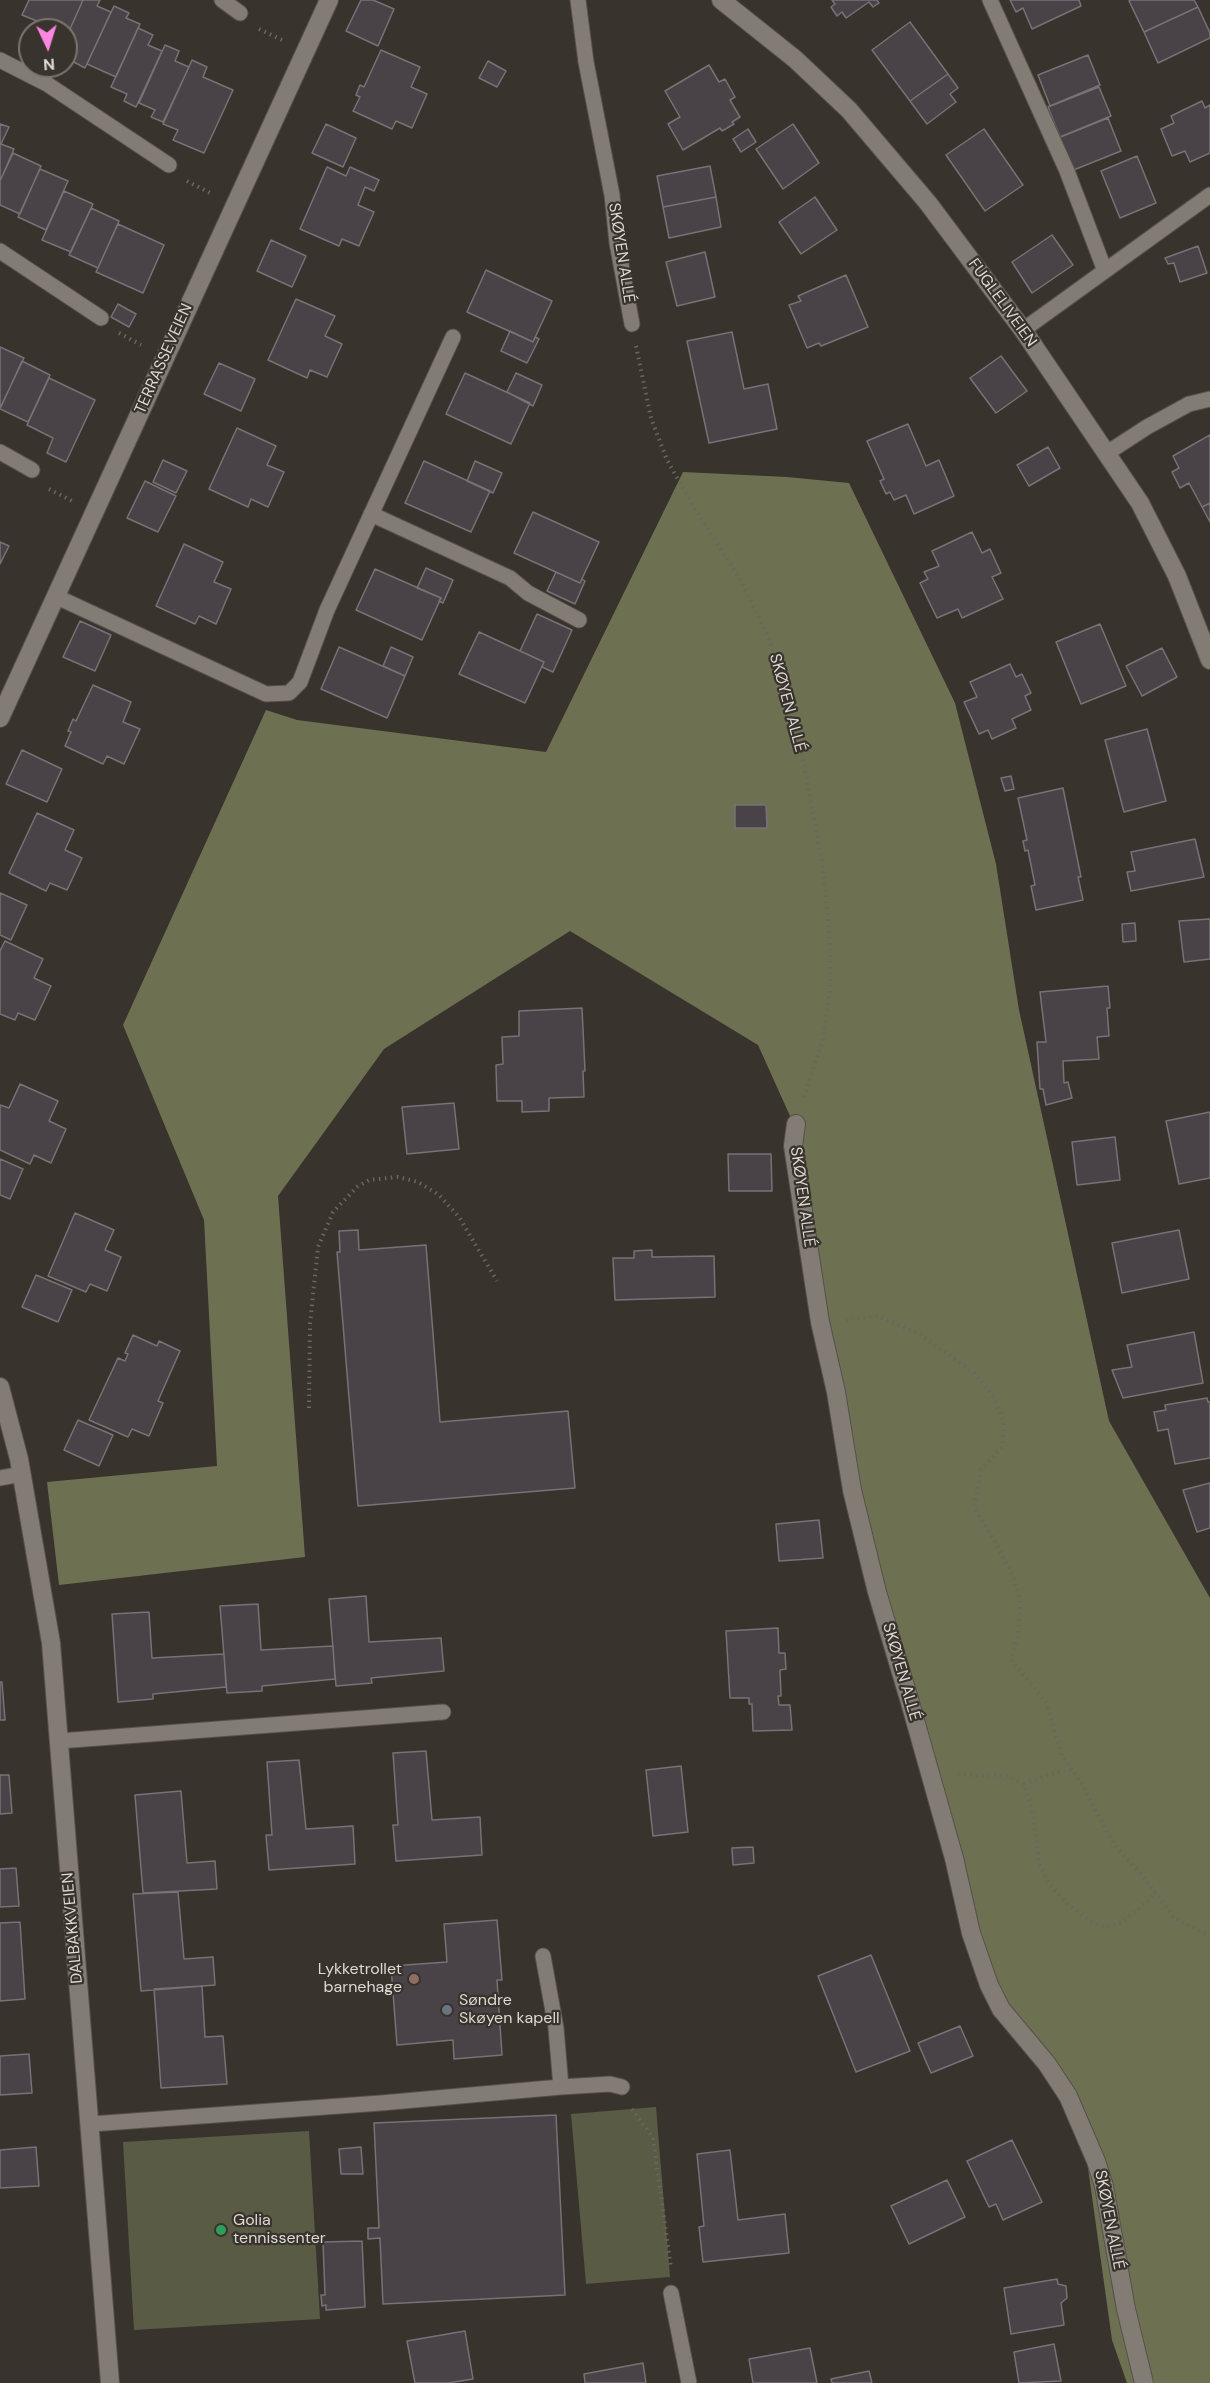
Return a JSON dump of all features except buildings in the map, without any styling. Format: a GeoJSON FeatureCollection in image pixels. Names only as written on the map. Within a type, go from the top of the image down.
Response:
{"type":"FeatureCollection","features":[{"type":"Feature","properties":{"kind":"street","name":"TERRASSEVEIEN"},"geometry":{"type":"LineString","coordinates":[[0,718],[329,0]]}},
{"type":"Feature","properties":{"kind":"street","name":"FUGLELIVEIEN"},"geometry":{"type":"LineString","coordinates":[[721,0],[795,59],[849,110],[928,203],[1023,330],[1140,503],[1167,557],[1210,660]]}},
{"type":"Feature","properties":{"kind":"street","name":"SKØYEN ALLÉ"},"geometry":{"type":"LineString","coordinates":[[796,1124],[793,1146],[820,1322],[836,1392],[855,1501],[877,1592],[954,1858],[971,1933],[989,1985],[1001,2009],[1047,2064],[1068,2096],[1096,2161],[1104,2186],[1126,2309],[1144,2383]]}},
{"type":"Feature","properties":{"kind":"street","name":"DALBAKKVEIEN"},"geometry":{"type":"LineString","coordinates":[[0,1387],[22,1474],[51,1643],[110,2383]]}},
{"type":"Feature","properties":{"kind":"lane"},"geometry":{"type":"LineString","coordinates":[[222,0],[240,13]]}},
{"type":"Feature","properties":{"kind":"lane","name":"SKØYEN ALLÉ"},"geometry":{"type":"LineString","coordinates":[[578,0],[586,62],[612,195],[617,243],[632,324]]}},
{"type":"Feature","properties":{"kind":"lane"},"geometry":{"type":"LineString","coordinates":[[990,0],[1067,171],[1105,271]]}},
{"type":"Feature","properties":{"kind":"lane"},"geometry":{"type":"LineString","coordinates":[[0,60],[47,84],[169,165]]}},
{"type":"Feature","properties":{"kind":"lane"},"geometry":{"type":"LineString","coordinates":[[1023,330],[1210,195]]}},
{"type":"Feature","properties":{"kind":"lane"},"geometry":{"type":"LineString","coordinates":[[0,251],[101,318]]}},
{"type":"Feature","properties":{"kind":"lane"},"geometry":{"type":"LineString","coordinates":[[57,597],[266,694],[289,693],[300,682],[327,610],[453,337]]}},
{"type":"Feature","properties":{"kind":"lane"},"geometry":{"type":"LineString","coordinates":[[1107,453],[1147,427],[1189,404],[1210,399]]}},
{"type":"Feature","properties":{"kind":"lane"},"geometry":{"type":"LineString","coordinates":[[0,452],[32,470]]}},
{"type":"Feature","properties":{"kind":"lane"},"geometry":{"type":"LineString","coordinates":[[371,514],[510,579],[528,593],[579,620]]}},
{"type":"Feature","properties":{"kind":"lane"},"geometry":{"type":"LineString","coordinates":[[0,1478],[22,1474]]}},
{"type":"Feature","properties":{"kind":"lane"},"geometry":{"type":"LineString","coordinates":[[59,1741],[443,1712]]}},
{"type":"Feature","properties":{"kind":"lane"},"geometry":{"type":"LineString","coordinates":[[543,1956],[556,2028],[561,2087]]}},
{"type":"Feature","properties":{"kind":"lane"},"geometry":{"type":"LineString","coordinates":[[91,2124],[381,2103],[561,2087],[610,2084],[622,2087]]}},
{"type":"Feature","properties":{"kind":"lane"},"geometry":{"type":"LineString","coordinates":[[671,2293],[689,2383]]}},
{"type":"Feature","properties":{"kind":"path"},"geometry":{"type":"LineString","coordinates":[[240,13],[243,20],[304,52]]}},
{"type":"Feature","properties":{"kind":"path"},"geometry":{"type":"LineString","coordinates":[[169,165],[174,174],[235,205]]}},
{"type":"Feature","properties":{"kind":"path"},"geometry":{"type":"LineString","coordinates":[[101,318],[104,326],[165,358]]}},
{"type":"Feature","properties":{"kind":"path","name":"SKØYEN ALLÉ"},"geometry":{"type":"LineString","coordinates":[[632,324],[651,418],[667,460],[741,581],[764,625],[783,676],[803,760],[822,861],[829,926],[831,981],[823,1039],[796,1124]]}},
{"type":"Feature","properties":{"kind":"path"},"geometry":{"type":"LineString","coordinates":[[32,470],[34,480],[94,514]]}},
{"type":"Feature","properties":{"kind":"path"},"geometry":{"type":"LineString","coordinates":[[309,1408],[310,1324],[318,1247],[333,1212],[357,1187],[369,1180],[398,1177],[418,1182],[439,1195],[459,1217],[497,1281]]}},
{"type":"Feature","properties":{"kind":"path"},"geometry":{"type":"LineString","coordinates":[[820,1322],[878,1316],[921,1335],[974,1373],[993,1396],[1004,1422],[1002,1447],[981,1470],[974,1508],[1013,1576],[1020,1600],[1018,1635],[1011,1660],[1046,1702],[1062,1756],[1084,1787],[1113,1843],[1174,1918],[1210,1936]]}},
{"type":"Feature","properties":{"kind":"path"},"geometry":{"type":"LineString","coordinates":[[930,1775],[1006,1776],[1024,1784],[1057,1772],[1072,1770]]}},
{"type":"Feature","properties":{"kind":"path"},"geometry":{"type":"LineString","coordinates":[[1024,1784],[1032,1808],[1039,1863],[1050,1885],[1070,1905],[1092,1922],[1106,1927],[1121,1923],[1156,1894]]}},
{"type":"Feature","properties":{"kind":"path"},"geometry":{"type":"LineString","coordinates":[[622,2087],[632,2109],[653,2138],[672,2278],[671,2293]]}},
{"type":"Feature","properties":{"kind":"green space"},"geometry":{"type":"Polygon","coordinates":[[[683,472],[787,477],[849,483],[955,703],[996,864],[1019,1010],[1109,1421],[1210,1598],[1210,2383],[1127,2383],[1112,2340],[1082,2125],[997,2006],[880,1605],[795,1127],[758,1045],[570,931],[384,1049],[278,1196],[305,1557],[59,1585],[47,1482],[217,1466],[204,1220],[123,1025],[266,710],[297,720],[546,752],[683,472]]]}},
{"type":"Feature","properties":{"kind":"green space"},"geometry":{"type":"Polygon","coordinates":[[[656,2107],[670,2277],[586,2284],[571,2114],[656,2107]]]}},
{"type":"Feature","properties":{"kind":"green space","name":"Golia tennissenter"},"geometry":{"type":"Polygon","coordinates":[[[309,2131],[320,2319],[134,2330],[123,2142],[309,2131]]]}},
{"type":"Feature","properties":{"kind":"place","name":"Lykketrollet barnehage"},"geometry":{"type":"Point","coordinates":[414,1979]}},
{"type":"Feature","properties":{"kind":"place","name":"Søndre Skøyen kapell"},"geometry":{"type":"Point","coordinates":[447,2010]}},
{"type":"Feature","properties":{"kind":"place","name":"Golia tennissenter"},"geometry":{"type":"Point","coordinates":[221,2230]}}]}
